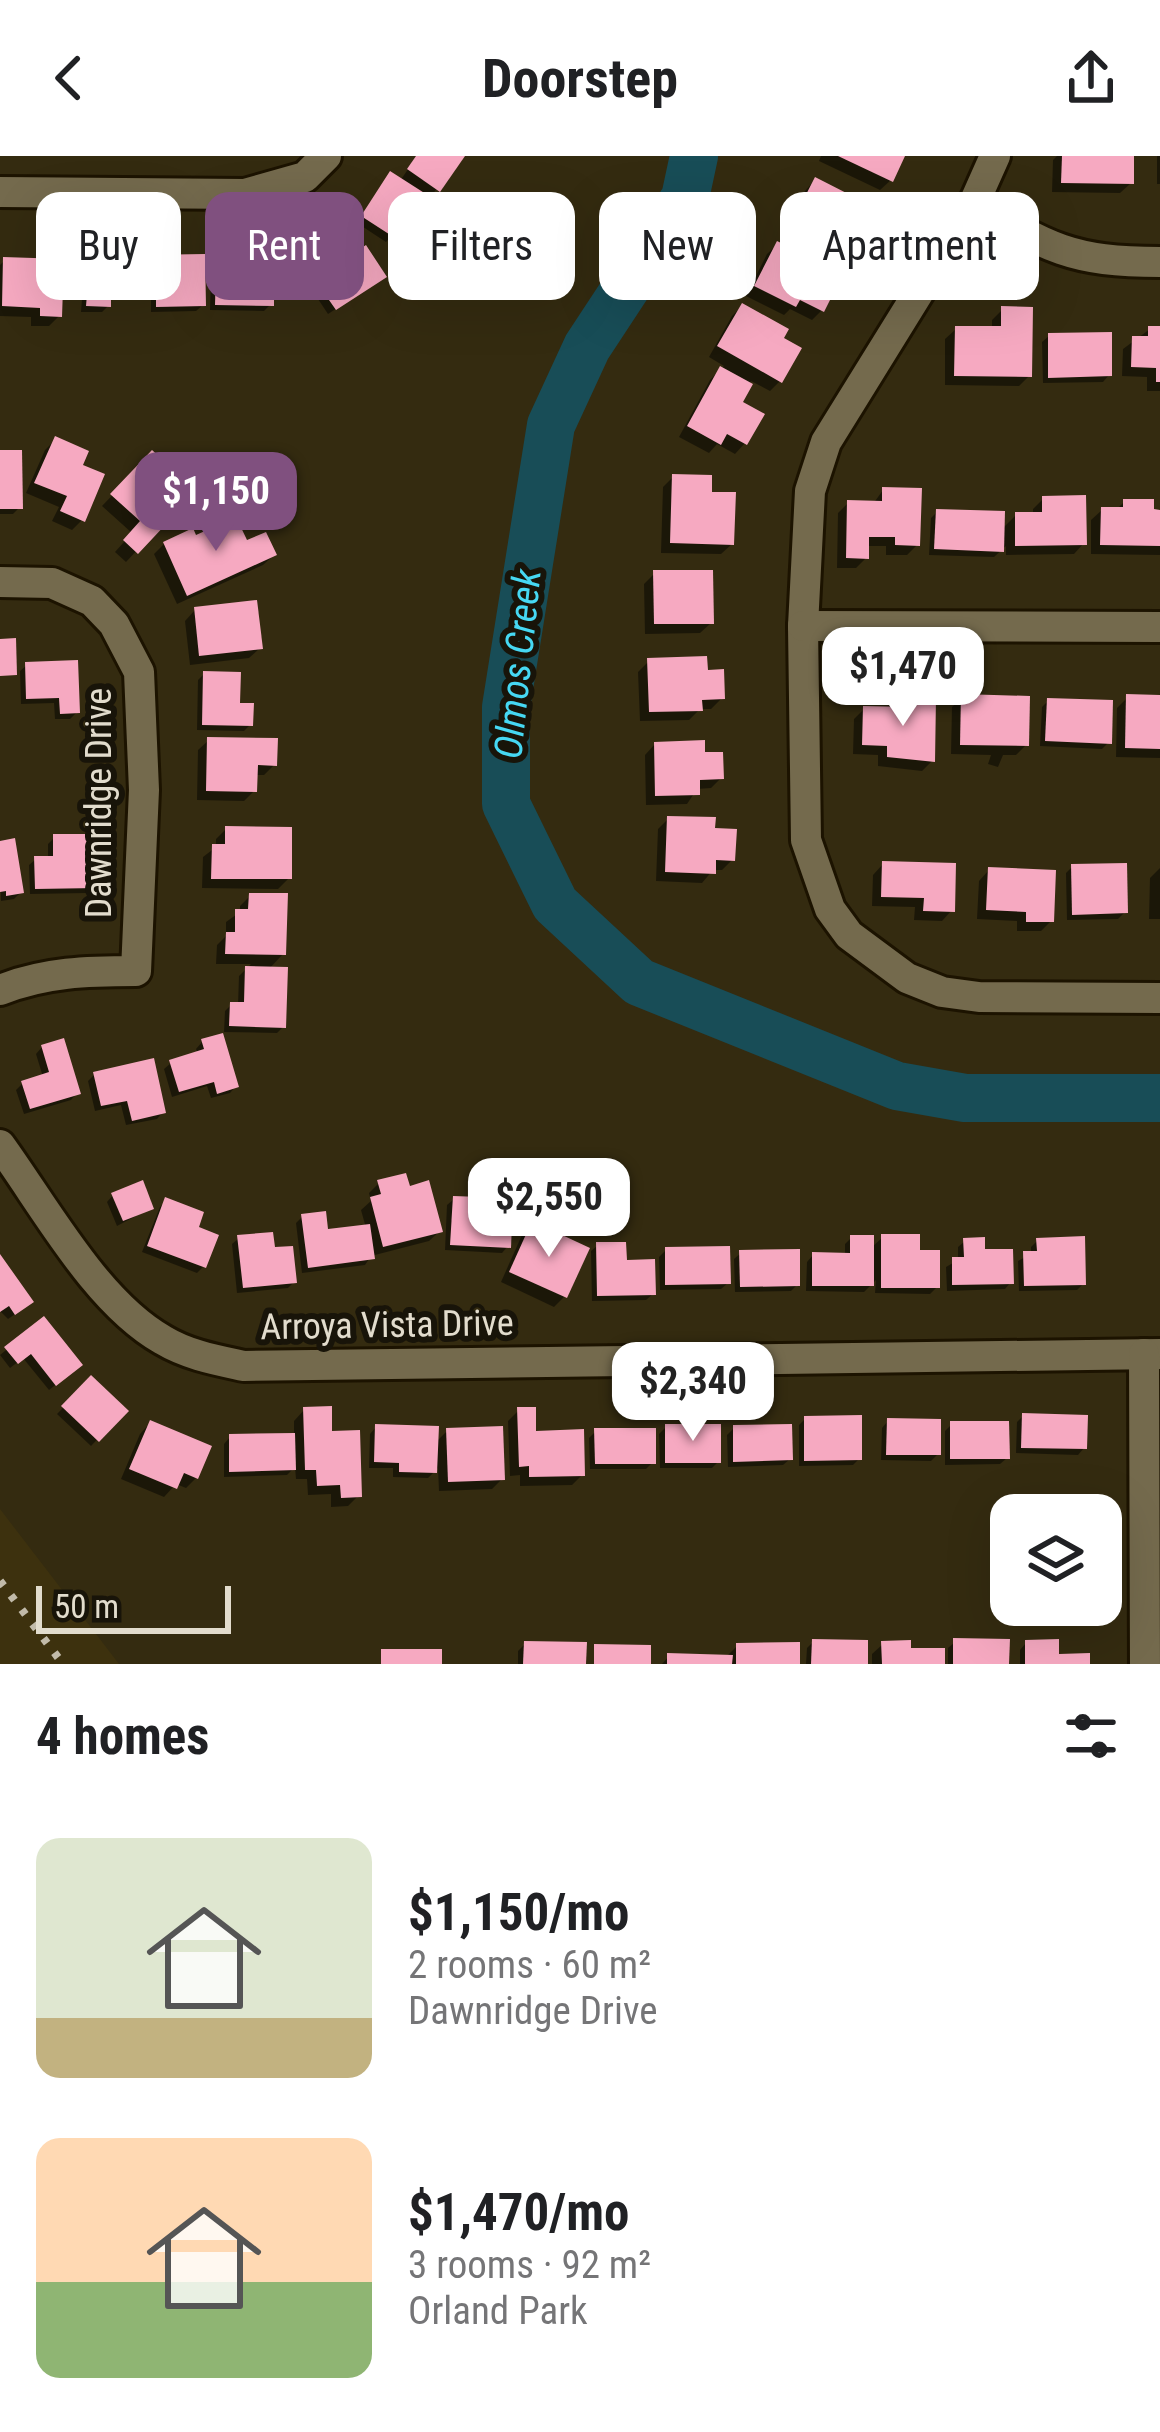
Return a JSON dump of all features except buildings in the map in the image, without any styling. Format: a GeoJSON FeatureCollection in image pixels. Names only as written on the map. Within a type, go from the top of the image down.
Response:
{"type":"FeatureCollection","features":[{"type":"Feature","properties":{"kind":"street"},"geometry":{"type":"LineString","coordinates":[[979,192],[994,156]]}},
{"type":"Feature","properties":{"kind":"street"},"geometry":{"type":"LineString","coordinates":[[0,192],[245,194],[316,166]]}},
{"type":"Feature","properties":{"kind":"street"},"geometry":{"type":"LineString","coordinates":[[1039,243],[1111,262],[1160,262]]}},
{"type":"Feature","properties":{"kind":"street"},"geometry":{"type":"LineString","coordinates":[[914,300],[826,442],[810,491],[803,626],[806,839],[830,909],[849,935],[876,958],[942,992],[979,998],[1160,998]]}},
{"type":"Feature","properties":{"kind":"street","name":"Dawnridge Drive"},"geometry":{"type":"LineString","coordinates":[[0,582],[52,583],[92,601],[121,635],[139,672],[144,790],[136,971],[69,971],[0,990]]}},
{"type":"Feature","properties":{"kind":"street"},"geometry":{"type":"LineString","coordinates":[[803,626],[1160,627]]}},
{"type":"Feature","properties":{"kind":"street","name":"Arroya Vista Drive"},"geometry":{"type":"LineString","coordinates":[[0,1145],[128,1316],[182,1349],[244,1366],[1152,1354]]}},
{"type":"Feature","properties":{"kind":"street"},"geometry":{"type":"LineString","coordinates":[[1145,1664],[1152,1354]]}},
{"type":"Feature","properties":{"kind":"shaded area"},"geometry":{"type":"Polygon","coordinates":[[[0,1509],[13,1526],[119,1664],[0,1664],[0,1509]]]}},
{"type":"Feature","properties":{"kind":"waterway","name":"Olmos Creek"},"geometry":{"type":"LineString","coordinates":[[694,156],[685,198],[587,347],[551,425],[506,707],[506,804],[555,904],[639,982],[897,1086],[965,1098],[1160,1098]]}},
{"type":"Feature","properties":{"kind":"railway"},"geometry":{"type":"LineString","coordinates":[[0,1581],[63,1664]]}}]}
